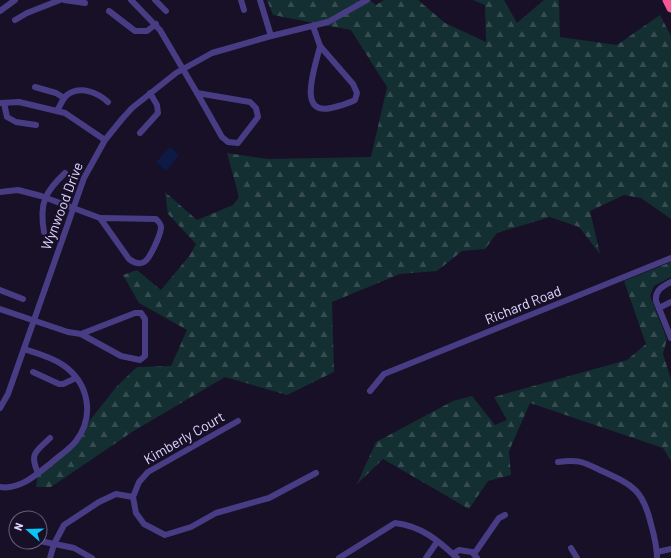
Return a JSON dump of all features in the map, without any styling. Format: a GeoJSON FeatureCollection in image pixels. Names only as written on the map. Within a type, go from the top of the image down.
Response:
{"type":"FeatureCollection","features":[{"type":"Feature","properties":{"kind":"highway"},"geometry":{"type":"LineString","coordinates":[[667,0],[671,8]]}},
{"type":"Feature","properties":{"kind":"street"},"geometry":{"type":"LineString","coordinates":[[0,11],[15,0]]}},
{"type":"Feature","properties":{"kind":"street"},"geometry":{"type":"LineString","coordinates":[[14,20],[27,13],[60,0]]}},
{"type":"Feature","properties":{"kind":"street"},"geometry":{"type":"LineString","coordinates":[[64,0],[84,3]]}},
{"type":"Feature","properties":{"kind":"street"},"geometry":{"type":"LineString","coordinates":[[131,0],[156,24],[222,137],[228,142],[238,143],[258,117],[256,108],[250,102],[197,93]]}},
{"type":"Feature","properties":{"kind":"street"},"geometry":{"type":"LineString","coordinates":[[155,0],[166,10]]}},
{"type":"Feature","properties":{"kind":"street"},"geometry":{"type":"LineString","coordinates":[[241,0],[244,10]]}},
{"type":"Feature","properties":{"kind":"street"},"geometry":{"type":"LineString","coordinates":[[260,0],[271,36]]}},
{"type":"Feature","properties":{"kind":"street","name":"Wynwood Drive"},"geometry":{"type":"LineString","coordinates":[[0,408],[8,394],[73,207],[87,172],[105,140],[132,108],[150,93],[212,53],[328,22],[367,0]]}},
{"type":"Feature","properties":{"kind":"street"},"geometry":{"type":"LineString","coordinates":[[109,11],[135,31],[147,31],[156,24]]}},
{"type":"Feature","properties":{"kind":"street"},"geometry":{"type":"LineString","coordinates":[[313,26],[320,46],[352,84],[357,93],[355,100],[346,105],[321,110],[315,107],[311,101],[310,92],[320,46]]}},
{"type":"Feature","properties":{"kind":"street"},"geometry":{"type":"LineString","coordinates":[[35,87],[56,93],[64,98]]}},
{"type":"Feature","properties":{"kind":"street"},"geometry":{"type":"LineString","coordinates":[[57,111],[64,98],[76,91],[88,91],[100,95],[108,102]]}},
{"type":"Feature","properties":{"kind":"street"},"geometry":{"type":"LineString","coordinates":[[140,133],[158,113],[157,105],[150,93]]}},
{"type":"Feature","properties":{"kind":"street"},"geometry":{"type":"LineString","coordinates":[[36,125],[16,122],[7,117],[2,103],[19,102],[65,113],[105,140]]}},
{"type":"Feature","properties":{"kind":"street"},"geometry":{"type":"LineString","coordinates":[[44,232],[42,214],[45,197],[50,188],[65,173]]}},
{"type":"Feature","properties":{"kind":"street"},"geometry":{"type":"LineString","coordinates":[[0,192],[18,190],[45,197],[100,218],[149,218],[159,222],[161,230],[153,249],[144,262],[134,263],[129,259],[100,218]]}},
{"type":"Feature","properties":{"kind":"street","name":"Richard Road"},"geometry":{"type":"LineString","coordinates":[[370,390],[384,374],[671,258]]}},
{"type":"Feature","properties":{"kind":"street"},"geometry":{"type":"LineString","coordinates":[[671,282],[662,287],[656,295],[659,308],[671,338]]}},
{"type":"Feature","properties":{"kind":"street"},"geometry":{"type":"LineString","coordinates":[[0,290],[23,298]]}},
{"type":"Feature","properties":{"kind":"street"},"geometry":{"type":"LineString","coordinates":[[659,308],[671,302]]}},
{"type":"Feature","properties":{"kind":"street"},"geometry":{"type":"LineString","coordinates":[[0,309],[68,332],[81,334],[121,356],[138,361],[145,356],[145,319],[141,313],[81,334]]}},
{"type":"Feature","properties":{"kind":"street"},"geometry":{"type":"LineString","coordinates":[[0,487],[18,486],[38,473],[76,441],[87,420],[88,407],[85,395],[81,385],[70,370],[56,361],[24,349]]}},
{"type":"Feature","properties":{"kind":"street"},"geometry":{"type":"LineString","coordinates":[[33,372],[59,384],[63,384],[76,378]]}},
{"type":"Feature","properties":{"kind":"street","name":"Kimberly Court"},"geometry":{"type":"LineString","coordinates":[[133,497],[139,482],[148,472],[238,421]]}},
{"type":"Feature","properties":{"kind":"street"},"geometry":{"type":"LineString","coordinates":[[38,473],[33,460],[33,455],[50,438]]}},
{"type":"Feature","properties":{"kind":"street"},"geometry":{"type":"LineString","coordinates":[[558,462],[574,459],[624,481],[634,488],[642,496],[648,510],[657,555],[671,549]]}},
{"type":"Feature","properties":{"kind":"street"},"geometry":{"type":"LineString","coordinates":[[50,558],[54,544],[64,525],[99,502],[116,494],[133,497],[136,513],[144,524],[165,535],[191,527],[216,513],[269,498],[316,473]]}},
{"type":"Feature","properties":{"kind":"street"},"geometry":{"type":"LineString","coordinates":[[339,558],[395,523],[410,525],[423,530],[455,556],[459,550],[475,556],[499,518],[506,515]]}},
{"type":"Feature","properties":{"kind":"street"},"geometry":{"type":"LineString","coordinates":[[426,558],[437,542]]}},
{"type":"Feature","properties":{"kind":"street"},"geometry":{"type":"LineString","coordinates":[[48,543],[74,548],[92,558]]}},
{"type":"Feature","properties":{"kind":"street"},"geometry":{"type":"LineString","coordinates":[[571,548],[577,558]]}},
{"type":"Feature","properties":{"kind":"green space"},"geometry":{"type":"Polygon","coordinates":[[[267,0],[370,0],[376,5],[384,0],[418,0],[445,23],[486,42],[485,5],[473,0],[504,0],[517,23],[544,0],[559,0],[560,37],[617,45],[660,15],[671,36],[671,219],[641,198],[624,195],[590,211],[600,254],[579,227],[550,217],[497,233],[485,249],[462,251],[437,271],[400,274],[332,302],[334,372],[287,395],[225,377],[132,432],[51,487],[36,487],[38,474],[77,442],[83,429],[117,386],[137,367],[171,366],[187,330],[139,303],[123,275],[137,270],[161,290],[190,255],[196,244],[168,214],[165,192],[197,220],[233,205],[239,197],[227,153],[268,159],[371,157],[387,87],[351,30],[273,15],[267,0]]]}},
{"type":"Feature","properties":{"kind":"green space"},"geometry":{"type":"Polygon","coordinates":[[[671,262],[671,277],[654,286],[650,296],[667,339],[663,354],[671,379],[671,461],[663,448],[530,403],[509,451],[511,475],[488,481],[469,509],[383,459],[357,484],[376,442],[453,401],[472,396],[495,425],[507,420],[494,397],[627,360],[646,344],[624,281],[671,262]]]}},
{"type":"Feature","properties":{"kind":"water"},"geometry":{"type":"Polygon","coordinates":[[[170,147],[179,155],[166,171],[156,162],[170,147]]]}}]}
